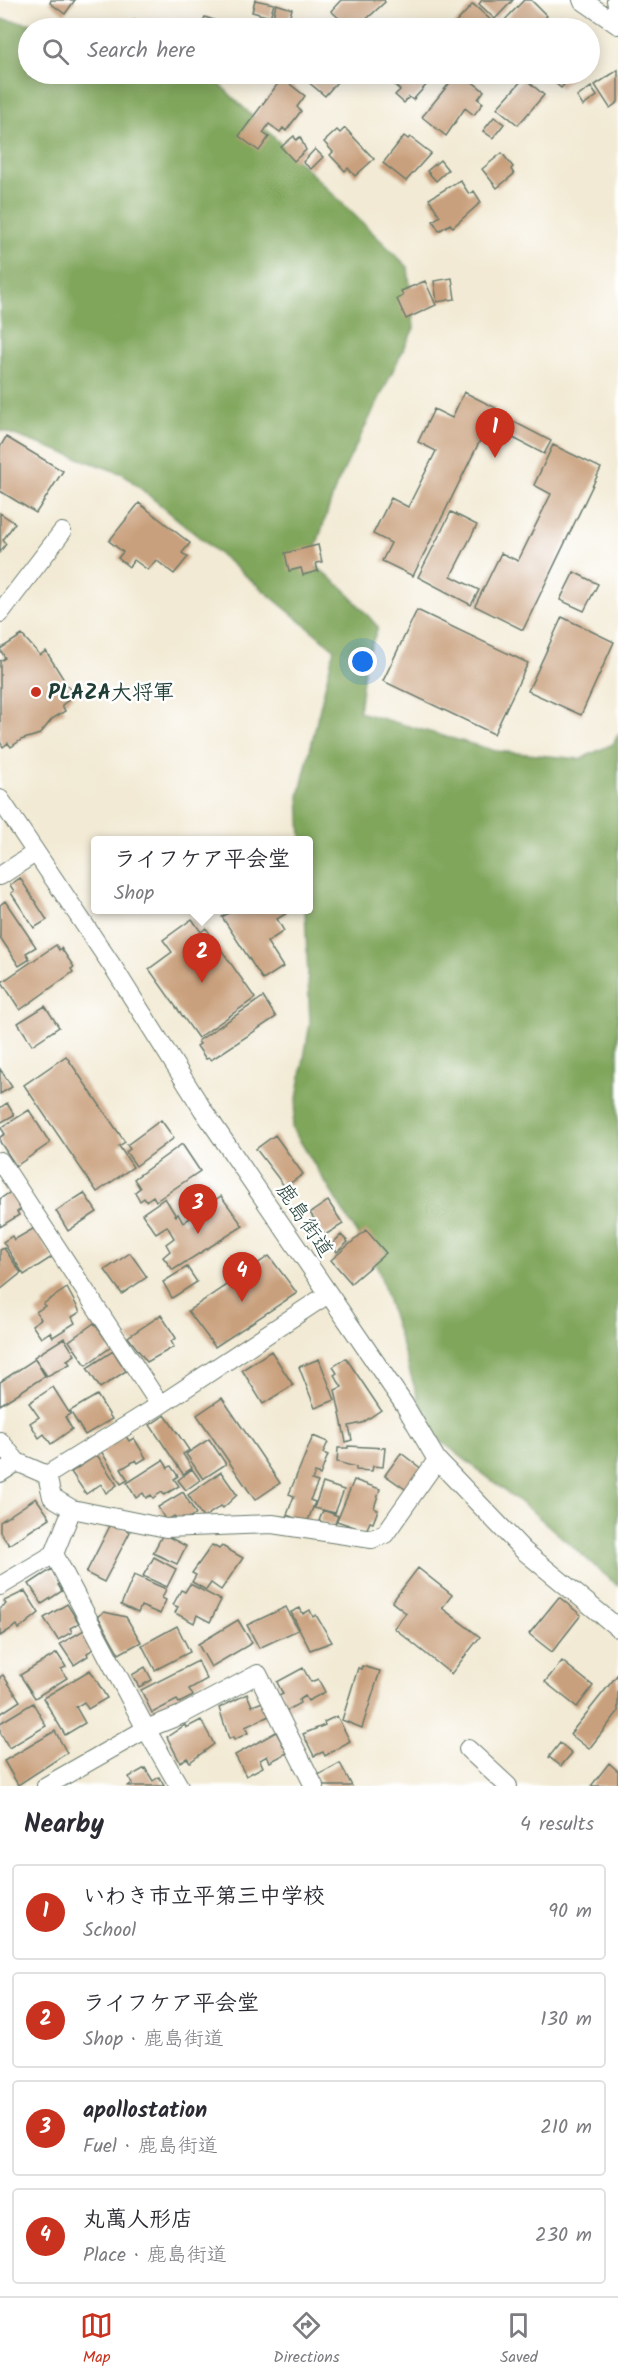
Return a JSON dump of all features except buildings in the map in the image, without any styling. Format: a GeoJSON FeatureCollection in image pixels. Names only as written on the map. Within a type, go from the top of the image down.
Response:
{"type":"FeatureCollection","features":[{"type":"Feature","properties":{"kind":"street"},"geometry":{"type":"LineString","coordinates":[[582,0],[618,25]]}},
{"type":"Feature","properties":{"kind":"street"},"geometry":{"type":"LineString","coordinates":[[616,0],[618,12]]}},
{"type":"Feature","properties":{"kind":"street"},"geometry":{"type":"LineString","coordinates":[[0,614],[62,532]]}},
{"type":"Feature","properties":{"kind":"street","name":"鹿島街道"},"geometry":{"type":"LineString","coordinates":[[0,799],[115,970],[209,1119],[404,1404],[437,1460],[524,1551],[618,1629]]}},
{"type":"Feature","properties":{"kind":"street"},"geometry":{"type":"LineString","coordinates":[[0,876],[35,853]]}},
{"type":"Feature","properties":{"kind":"street"},"geometry":{"type":"LineString","coordinates":[[0,1161],[160,1405]]}},
{"type":"Feature","properties":{"kind":"street"},"geometry":{"type":"LineString","coordinates":[[47,1475],[160,1405],[328,1294]]}},
{"type":"Feature","properties":{"kind":"street"},"geometry":{"type":"LineString","coordinates":[[0,1441],[17,1462],[47,1475]]}},
{"type":"Feature","properties":{"kind":"street"},"geometry":{"type":"LineString","coordinates":[[47,1475],[52,1497],[72,1509],[166,1528],[272,1524],[372,1539],[385,1534],[437,1460]]}},
{"type":"Feature","properties":{"kind":"street"},"geometry":{"type":"LineString","coordinates":[[0,1473],[17,1462]]}},
{"type":"Feature","properties":{"kind":"street"},"geometry":{"type":"LineString","coordinates":[[0,1586],[54,1554],[72,1509]]}},
{"type":"Feature","properties":{"kind":"street"},"geometry":{"type":"LineString","coordinates":[[54,1554],[146,1729],[179,1786]]}},
{"type":"Feature","properties":{"kind":"street"},"geometry":{"type":"LineString","coordinates":[[46,1786],[146,1729],[181,1715],[258,1674],[314,1786]]}},
{"type":"Feature","properties":{"kind":"street"},"geometry":{"type":"LineString","coordinates":[[468,1749],[508,1786]]}},
{"type":"Feature","properties":{"kind":"green space"},"geometry":{"type":"Polygon","coordinates":[[[0,19],[18,22],[18,84],[219,84],[408,267],[414,328],[336,486],[311,562],[344,589],[378,627],[365,663],[359,712],[496,751],[580,759],[613,744],[618,735],[618,1586],[535,1514],[428,1431],[378,1268],[292,1128],[310,1023],[305,914],[313,914],[313,836],[301,836],[299,796],[334,649],[123,474],[0,430],[0,19]]]}},
{"type":"Feature","properties":{"kind":"place","name":"いわき市立平第三中学校"},"geometry":{"type":"Point","coordinates":[495,458]}},
{"type":"Feature","properties":{"kind":"place","name":"PLAZA大将軍"},"geometry":{"type":"Point","coordinates":[36,692]}},
{"type":"Feature","properties":{"kind":"place","name":"ライフケア平会堂"},"geometry":{"type":"Point","coordinates":[202,983]}},
{"type":"Feature","properties":{"kind":"place","name":"apollostation"},"geometry":{"type":"Point","coordinates":[198,1234]}},
{"type":"Feature","properties":{"kind":"place","name":"丸萬人形店"},"geometry":{"type":"Point","coordinates":[242,1302]}}]}
